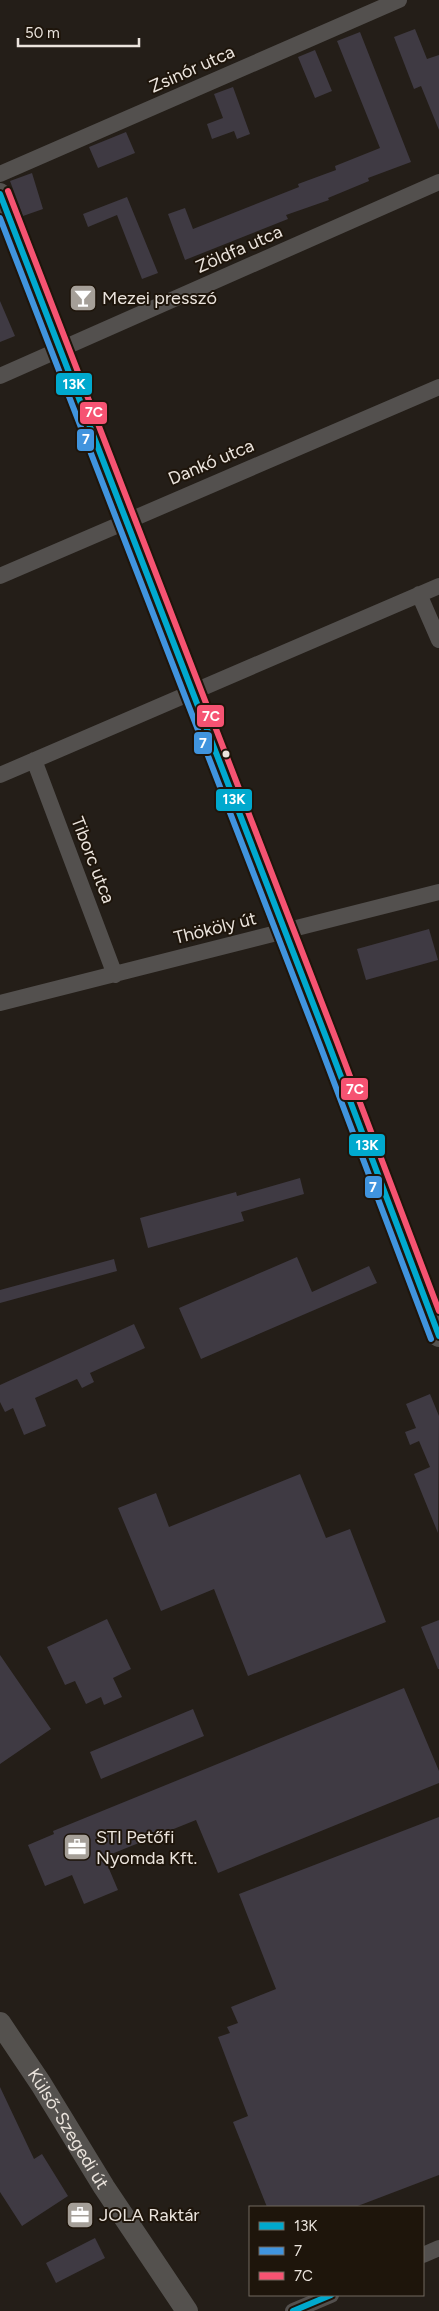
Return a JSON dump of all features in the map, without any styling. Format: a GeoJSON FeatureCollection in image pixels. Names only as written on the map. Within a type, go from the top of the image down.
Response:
{"type":"FeatureCollection","features":[{"type":"Feature","properties":{"kind":"street","name":"Zsinór utca"},"geometry":{"type":"LineString","coordinates":[[0,174],[399,0]]}},
{"type":"Feature","properties":{"kind":"street","name":"Zöldfa utca"},"geometry":{"type":"LineString","coordinates":[[0,376],[439,182]]}},
{"type":"Feature","properties":{"kind":"street"},"geometry":{"type":"LineString","coordinates":[[0,194],[329,1045],[439,1336]]}},
{"type":"Feature","properties":{"kind":"street","name":"Dankó utca"},"geometry":{"type":"LineString","coordinates":[[0,576],[439,386]]}},
{"type":"Feature","properties":{"kind":"street"},"geometry":{"type":"LineString","coordinates":[[0,775],[192,694],[439,586]]}},
{"type":"Feature","properties":{"kind":"street"},"geometry":{"type":"LineString","coordinates":[[419,594],[439,640]]}},
{"type":"Feature","properties":{"kind":"street","name":"Tiborc utca"},"geometry":{"type":"LineString","coordinates":[[34,760],[116,975]]}},
{"type":"Feature","properties":{"kind":"street","name":"Thököly út"},"geometry":{"type":"LineString","coordinates":[[0,1003],[439,892]]}},
{"type":"Feature","properties":{"kind":"street","name":"Külső-Szegedi út"},"geometry":{"type":"LineString","coordinates":[[0,2023],[41,2084],[104,2187],[187,2311]]}},
{"type":"Feature","properties":{"kind":"street"},"geometry":{"type":"LineString","coordinates":[[424,2255],[439,2248]]}},
{"type":"Feature","properties":{"kind":"street"},"geometry":{"type":"LineString","coordinates":[[293,2311],[328,2296]]}},
{"type":"Feature","properties":{"kind":"building"},"geometry":{"type":"Polygon","coordinates":[[[415,29],[427,59],[439,55],[439,130],[421,86],[414,89],[394,37],[415,29]]]}},
{"type":"Feature","properties":{"kind":"building"},"geometry":{"type":"Polygon","coordinates":[[[360,32],[411,162],[368,178],[369,181],[328,198],[329,200],[286,215],[288,219],[185,260],[168,214],[185,208],[193,229],[299,187],[298,184],[336,170],[335,166],[380,148],[337,41],[360,32]]]}},
{"type":"Feature","properties":{"kind":"building"},"geometry":{"type":"Polygon","coordinates":[[[315,50],[332,91],[315,98],[298,57],[315,50]]]}},
{"type":"Feature","properties":{"kind":"building"},"geometry":{"type":"Polygon","coordinates":[[[233,87],[250,134],[237,139],[234,131],[212,139],[207,124],[223,118],[214,94],[233,87]]]}},
{"type":"Feature","properties":{"kind":"building"},"geometry":{"type":"Polygon","coordinates":[[[126,132],[135,153],[98,168],[89,147],[126,132]]]}},
{"type":"Feature","properties":{"kind":"building"},"geometry":{"type":"Polygon","coordinates":[[[32,173],[43,209],[23,216],[10,181],[32,173]]]}},
{"type":"Feature","properties":{"kind":"building"},"geometry":{"type":"Polygon","coordinates":[[[127,197],[158,273],[142,279],[117,215],[88,227],[83,214],[127,197]]]}},
{"type":"Feature","properties":{"kind":"building"},"geometry":{"type":"Polygon","coordinates":[[[0,301],[15,336],[0,342],[0,301]]]}},
{"type":"Feature","properties":{"kind":"building"},"geometry":{"type":"Polygon","coordinates":[[[429,929],[438,960],[366,980],[357,949],[429,929]]]}},
{"type":"Feature","properties":{"kind":"building"},"geometry":{"type":"Polygon","coordinates":[[[300,1178],[304,1194],[241,1212],[244,1221],[148,1248],[140,1218],[236,1192],[237,1196],[300,1178]]]}},
{"type":"Feature","properties":{"kind":"building"},"geometry":{"type":"Polygon","coordinates":[[[297,1257],[312,1292],[369,1266],[377,1283],[201,1359],[179,1308],[297,1257]]]}},
{"type":"Feature","properties":{"kind":"building"},"geometry":{"type":"Polygon","coordinates":[[[114,1259],[117,1271],[0,1303],[0,1290],[114,1259]]]}},
{"type":"Feature","properties":{"kind":"building"},"geometry":{"type":"Polygon","coordinates":[[[134,1324],[145,1348],[90,1373],[94,1382],[82,1388],[77,1379],[35,1398],[46,1426],[24,1435],[13,1408],[5,1412],[0,1402],[0,1385],[134,1324]]]}},
{"type":"Feature","properties":{"kind":"building"},"geometry":{"type":"Polygon","coordinates":[[[430,1394],[439,1416],[438,1533],[414,1474],[430,1467],[419,1441],[410,1445],[405,1432],[416,1428],[406,1404],[430,1394]]]}},
{"type":"Feature","properties":{"kind":"building"},"geometry":{"type":"Polygon","coordinates":[[[300,1474],[326,1538],[350,1529],[386,1622],[248,1676],[214,1589],[161,1611],[118,1508],[156,1493],[169,1527],[300,1474]]]}},
{"type":"Feature","properties":{"kind":"building"},"geometry":{"type":"Polygon","coordinates":[[[107,1619],[131,1669],[113,1678],[122,1697],[104,1705],[101,1697],[86,1704],[75,1681],[65,1685],[47,1647],[107,1619]]]}},
{"type":"Feature","properties":{"kind":"building"},"geometry":{"type":"Polygon","coordinates":[[[439,1620],[439,1669],[438,1669],[421,1627],[439,1620]]]}},
{"type":"Feature","properties":{"kind":"building"},"geometry":{"type":"Polygon","coordinates":[[[0,1655],[51,1729],[0,1764],[0,1655]]]}},
{"type":"Feature","properties":{"kind":"building"},"geometry":{"type":"Polygon","coordinates":[[[404,1688],[439,1771],[439,1783],[218,1873],[196,1820],[104,1857],[118,1890],[84,1904],[72,1875],[45,1886],[28,1845],[54,1834],[53,1831],[404,1688]]]}},
{"type":"Feature","properties":{"kind":"building"},"geometry":{"type":"Polygon","coordinates":[[[193,1709],[204,1736],[101,1779],[90,1752],[193,1709]]]}},
{"type":"Feature","properties":{"kind":"building"},"geometry":{"type":"Polygon","coordinates":[[[439,1817],[439,2175],[358,2206],[267,2206],[233,2122],[248,2116],[218,2037],[230,2033],[227,2027],[238,2023],[231,2007],[276,1989],[239,1894],[439,1817]]]}},
{"type":"Feature","properties":{"kind":"building"},"geometry":{"type":"Polygon","coordinates":[[[0,2087],[34,2159],[42,2154],[68,2196],[22,2226],[0,2192],[0,2087]]]}},
{"type":"Feature","properties":{"kind":"building"},"geometry":{"type":"Polygon","coordinates":[[[95,2238],[105,2258],[56,2283],[46,2263],[95,2238]]]}},
{"type":"Feature","properties":{"kind":"transit line","name":"7C"},"geometry":{"type":"LineString","coordinates":[[8,191],[439,1311]]}},
{"type":"Feature","properties":{"kind":"transit line","name":"13K"},"geometry":{"type":"LineString","coordinates":[[0,194],[329,1045],[439,1336]]}},
{"type":"Feature","properties":{"kind":"transit line","name":"7"},"geometry":{"type":"LineString","coordinates":[[0,218],[321,1048],[431,1339]]}},
{"type":"Feature","properties":{"kind":"transit line","name":"13K"},"geometry":{"type":"LineString","coordinates":[[293,2311],[329,2296]]}},
{"type":"Feature","properties":{"kind":"place","name":"Mezei presszó"},"geometry":{"type":"Point","coordinates":[83,298]}},
{"type":"Feature","properties":{"kind":"place","name":"STI Petőfi Nyomda Kft."},"geometry":{"type":"Point","coordinates":[77,1847]}},
{"type":"Feature","properties":{"kind":"place","name":"JOLA Raktár"},"geometry":{"type":"Point","coordinates":[80,2215]}}]}
